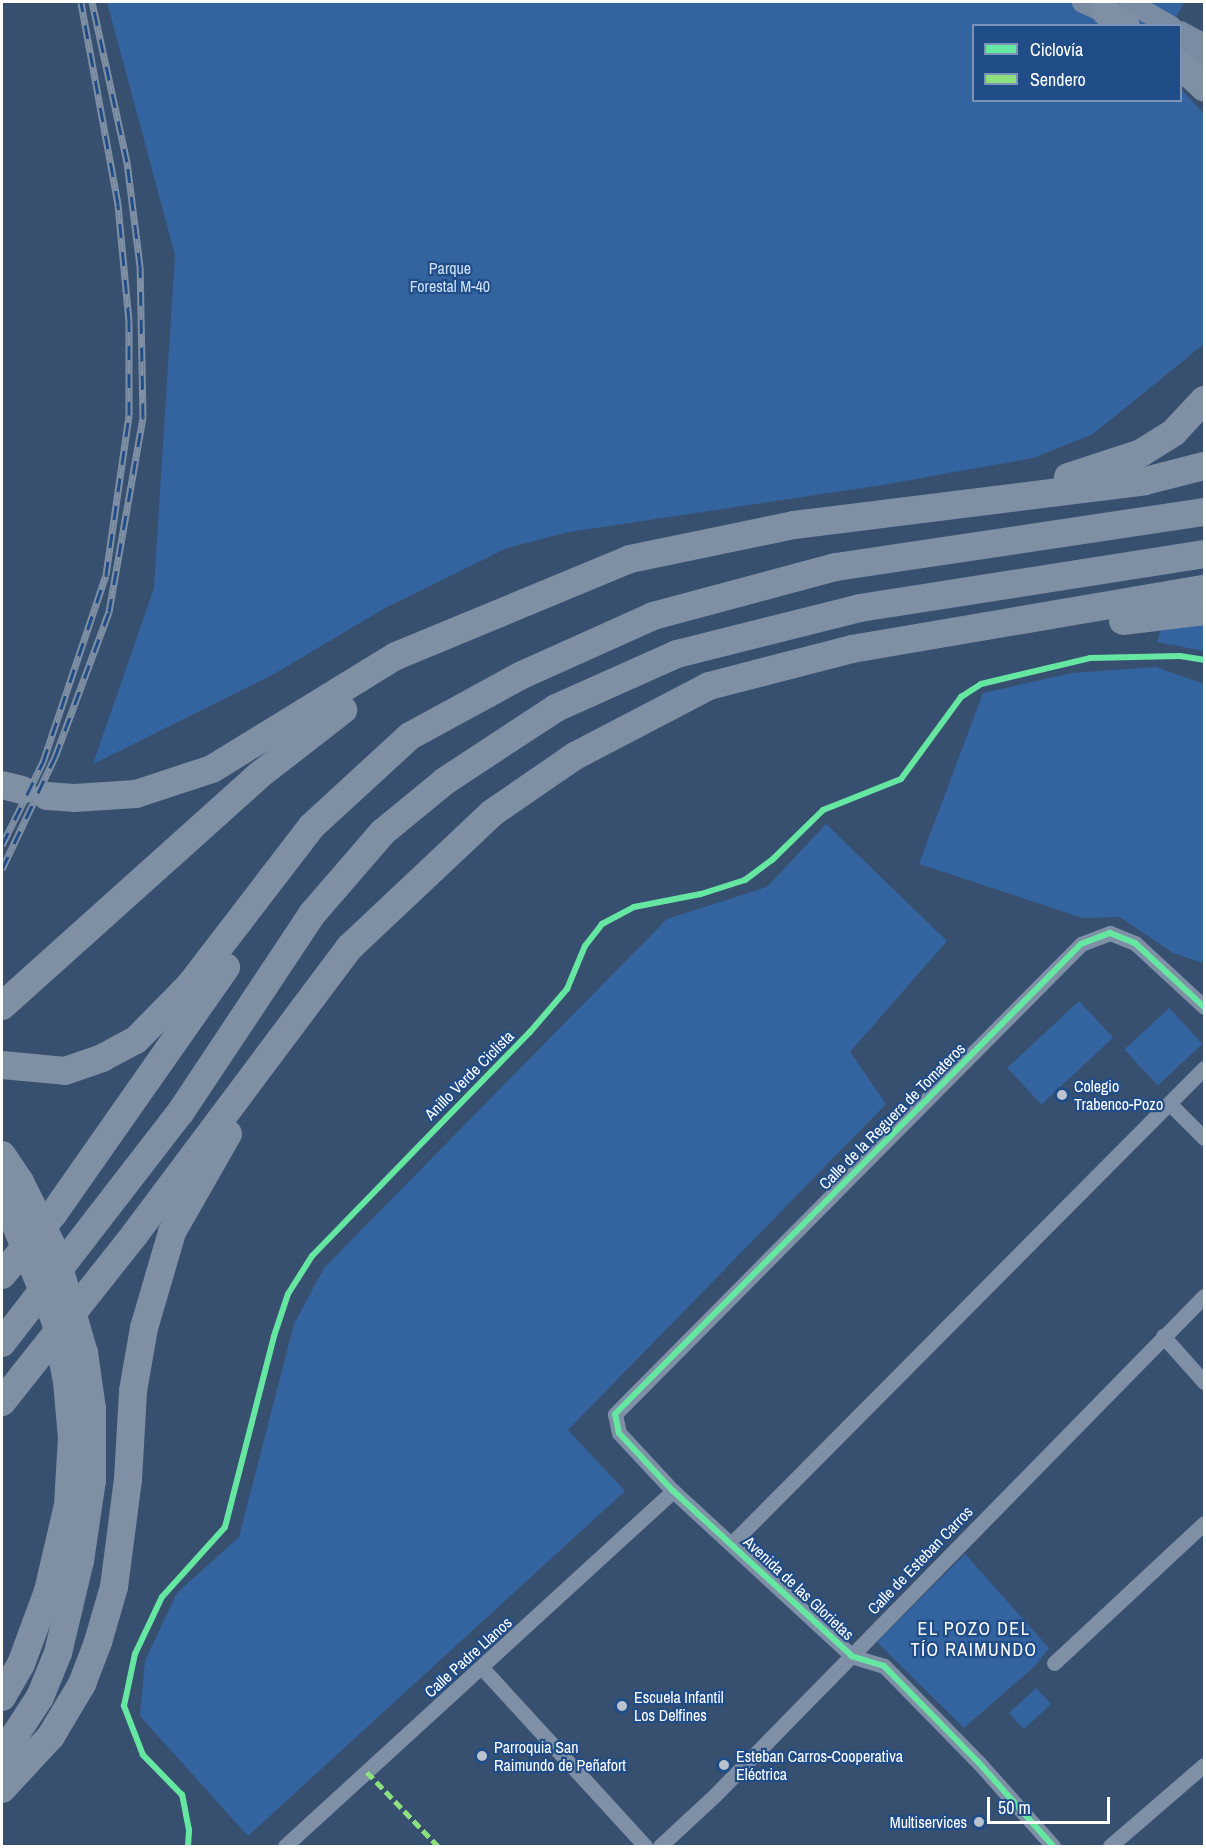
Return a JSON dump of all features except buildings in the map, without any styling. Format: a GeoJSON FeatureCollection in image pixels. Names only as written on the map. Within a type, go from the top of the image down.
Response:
{"type":"FeatureCollection","features":[{"type":"Feature","properties":{"kind":"highway"},"geometry":{"type":"LineString","coordinates":[[1182,67],[1204,87]]}},
{"type":"Feature","properties":{"kind":"highway"},"geometry":{"type":"LineString","coordinates":[[933,511],[1095,471],[1141,453],[1174,432],[1204,400]]}},
{"type":"Feature","properties":{"kind":"highway"},"geometry":{"type":"LineString","coordinates":[[23,790],[84,798],[136,794],[212,769],[396,656],[630,559],[794,525],[933,511],[1145,481],[1204,466]]}},
{"type":"Feature","properties":{"kind":"highway"},"geometry":{"type":"LineString","coordinates":[[2,1065],[65,1071],[102,1058],[136,1040],[190,985],[312,826],[410,736],[522,675],[653,616],[836,567],[1204,512]]}},
{"type":"Feature","properties":{"kind":"highway"},"geometry":{"type":"LineString","coordinates":[[2,1343],[180,1113],[313,913],[383,832],[445,781],[556,708],[677,654],[860,608],[1204,554]]}},
{"type":"Feature","properties":{"kind":"highway"},"geometry":{"type":"LineString","coordinates":[[2,1402],[135,1234],[350,947],[408,888],[492,813],[575,756],[709,686],[852,649],[1204,589]]}},
{"type":"Feature","properties":{"kind":"highway"},"geometry":{"type":"LineString","coordinates":[[852,649],[952,642],[1204,611]]}},
{"type":"Feature","properties":{"kind":"highway"},"geometry":{"type":"LineString","coordinates":[[2,1006],[258,776],[323,724],[464,628]]}},
{"type":"Feature","properties":{"kind":"highway"},"geometry":{"type":"LineString","coordinates":[[2,1275],[54,1213],[280,890],[358,803],[419,750],[522,675]]}},
{"type":"Feature","properties":{"kind":"highway"},"geometry":{"type":"LineString","coordinates":[[2,1789],[51,1736],[82,1684],[101,1630],[114,1587],[128,1479],[134,1391],[144,1328],[172,1232],[300,1014]]}},
{"type":"Feature","properties":{"kind":"highway"},"geometry":{"type":"LineString","coordinates":[[2,1155],[55,1320],[67,1382],[72,1438],[68,1505],[48,1591],[21,1664],[2,1697]]}},
{"type":"Feature","properties":{"kind":"highway"},"geometry":{"type":"LineString","coordinates":[[2,1755],[44,1686],[58,1653],[72,1593],[92,1480],[92,1409],[84,1353],[54,1250],[11,1187]]}},
{"type":"Feature","properties":{"kind":"highway"},"geometry":{"type":"LineString","coordinates":[[2,1736],[42,1672],[72,1593]]}},
{"type":"Feature","properties":{"kind":"main road"},"geometry":{"type":"LineString","coordinates":[[1111,10],[1129,24]]}},
{"type":"Feature","properties":{"kind":"main road"},"geometry":{"type":"LineString","coordinates":[[1111,10],[1164,24]]}},
{"type":"Feature","properties":{"kind":"main road"},"geometry":{"type":"LineString","coordinates":[[1182,32],[1204,44]]}},
{"type":"Feature","properties":{"kind":"main road"},"geometry":{"type":"LineString","coordinates":[[1182,52],[1204,63]]}},
{"type":"Feature","properties":{"kind":"street","name":"Calle de la Reguera de Tomateros"},"geometry":{"type":"LineString","coordinates":[[615,1414],[1081,944],[1110,933],[1135,943],[1204,1007]]}},
{"type":"Feature","properties":{"kind":"street"},"geometry":{"type":"LineString","coordinates":[[731,1544],[1204,1068]]}},
{"type":"Feature","properties":{"kind":"street"},"geometry":{"type":"LineString","coordinates":[[1170,1104],[1204,1138]]}},
{"type":"Feature","properties":{"kind":"street","name":"Calle de Esteban Carros"},"geometry":{"type":"LineString","coordinates":[[660,1846],[852,1656],[1204,1296]]}},
{"type":"Feature","properties":{"kind":"street"},"geometry":{"type":"LineString","coordinates":[[1163,1336],[1204,1382]]}},
{"type":"Feature","properties":{"kind":"street","name":"Avenida de las Glorietas"},"geometry":{"type":"LineString","coordinates":[[615,1414],[619,1433],[673,1491],[852,1656],[884,1666],[979,1763],[1053,1846]]}},
{"type":"Feature","properties":{"kind":"street","name":"Calle Padre Llanos"},"geometry":{"type":"LineString","coordinates":[[285,1846],[483,1669],[673,1491]]}},
{"type":"Feature","properties":{"kind":"street"},"geometry":{"type":"LineString","coordinates":[[1054,1663],[1204,1522]]}},
{"type":"Feature","properties":{"kind":"street"},"geometry":{"type":"LineString","coordinates":[[483,1669],[645,1846]]}},
{"type":"Feature","properties":{"kind":"street"},"geometry":{"type":"LineString","coordinates":[[1110,1846],[1204,1765]]}},
{"type":"Feature","properties":{"kind":"green space","name":"Parque Forestal M-40"},"geometry":{"type":"Polygon","coordinates":[[[107,2],[1185,2],[1172,24],[972,24],[972,102],[1182,102],[1182,90],[1204,114],[1204,344],[1093,434],[1033,458],[882,485],[569,532],[507,548],[385,608],[274,674],[93,764],[154,588],[175,255],[107,2]]]}},
{"type":"Feature","properties":{"kind":"green space"},"geometry":{"type":"Polygon","coordinates":[[[1204,624],[1204,651],[1157,642],[1161,629],[1204,624]]]}},
{"type":"Feature","properties":{"kind":"green space"},"geometry":{"type":"Polygon","coordinates":[[[1156,667],[1204,684],[1204,963],[1173,953],[1120,917],[1083,918],[919,864],[983,693],[1072,673],[1156,667]]]}},
{"type":"Feature","properties":{"kind":"green space"},"geometry":{"type":"Polygon","coordinates":[[[826,824],[947,941],[850,1052],[886,1104],[568,1430],[625,1491],[248,1836],[140,1716],[145,1661],[177,1593],[239,1537],[294,1324],[324,1268],[667,919],[767,887],[826,824]]]}},
{"type":"Feature","properties":{"kind":"green space"},"geometry":{"type":"Polygon","coordinates":[[[1079,1001],[1113,1038],[1041,1104],[1007,1068],[1079,1001]]]}},
{"type":"Feature","properties":{"kind":"green space"},"geometry":{"type":"Polygon","coordinates":[[[1169,1008],[1202,1044],[1158,1085],[1124,1050],[1169,1008]]]}},
{"type":"Feature","properties":{"kind":"green space"},"geometry":{"type":"Polygon","coordinates":[[[965,1554],[1049,1648],[1035,1666],[964,1728],[877,1642],[965,1554]]]}},
{"type":"Feature","properties":{"kind":"green space"},"geometry":{"type":"Polygon","coordinates":[[[1036,1688],[1051,1704],[1024,1729],[1009,1713],[1036,1688]]]}},
{"type":"Feature","properties":{"kind":"railway"},"geometry":{"type":"LineString","coordinates":[[2,845],[43,762],[106,575],[129,415],[129,321],[118,204],[81,2]]}},
{"type":"Feature","properties":{"kind":"railway"},"geometry":{"type":"LineString","coordinates":[[2,869],[55,757],[109,612],[143,417],[140,266],[127,162],[92,2]]}},
{"type":"Feature","properties":{"kind":"marked path"},"geometry":{"type":"LineString","coordinates":[[367,1772],[438,1846]]}},
{"type":"Feature","properties":{"kind":"cycle path","name":"Anillo Verde Ciclista"},"geometry":{"type":"LineString","coordinates":[[188,1846],[189,1830],[182,1795],[143,1755],[124,1706],[135,1654],[162,1597],[225,1527],[274,1336],[288,1294],[312,1256],[530,1032],[567,989],[585,946],[602,924],[634,907],[701,894],[745,880],[772,860],[823,810],[901,779],[961,697],[981,684],[1090,658],[1180,656],[1204,660]]}},
{"type":"Feature","properties":{"kind":"cycle path"},"geometry":{"type":"LineString","coordinates":[[1053,1846],[979,1763],[884,1666],[852,1656],[673,1491],[619,1433],[615,1414],[1081,944],[1110,933],[1135,943],[1204,1007]]}},
{"type":"Feature","properties":{"kind":"place","name":"Colegio Trabenco-Pozo"},"geometry":{"type":"Point","coordinates":[1062,1095]}},
{"type":"Feature","properties":{"kind":"place","name":"Escuela Infantil Los Delfines"},"geometry":{"type":"Point","coordinates":[622,1706]}},
{"type":"Feature","properties":{"kind":"place","name":"Parroquia San Raimundo de Peñafort"},"geometry":{"type":"Point","coordinates":[482,1756]}},
{"type":"Feature","properties":{"kind":"place","name":"Esteban Carros-Cooperativa Eléctrica"},"geometry":{"type":"Point","coordinates":[724,1765]}},
{"type":"Feature","properties":{"kind":"place","name":"Multiservices"},"geometry":{"type":"Point","coordinates":[979,1822]}},
{"type":"Feature","properties":{"kind":"district","name":"EL POZO DEL TÍO RAIMUNDO"},"geometry":{"type":"Point","coordinates":[974,1640]}}]}
